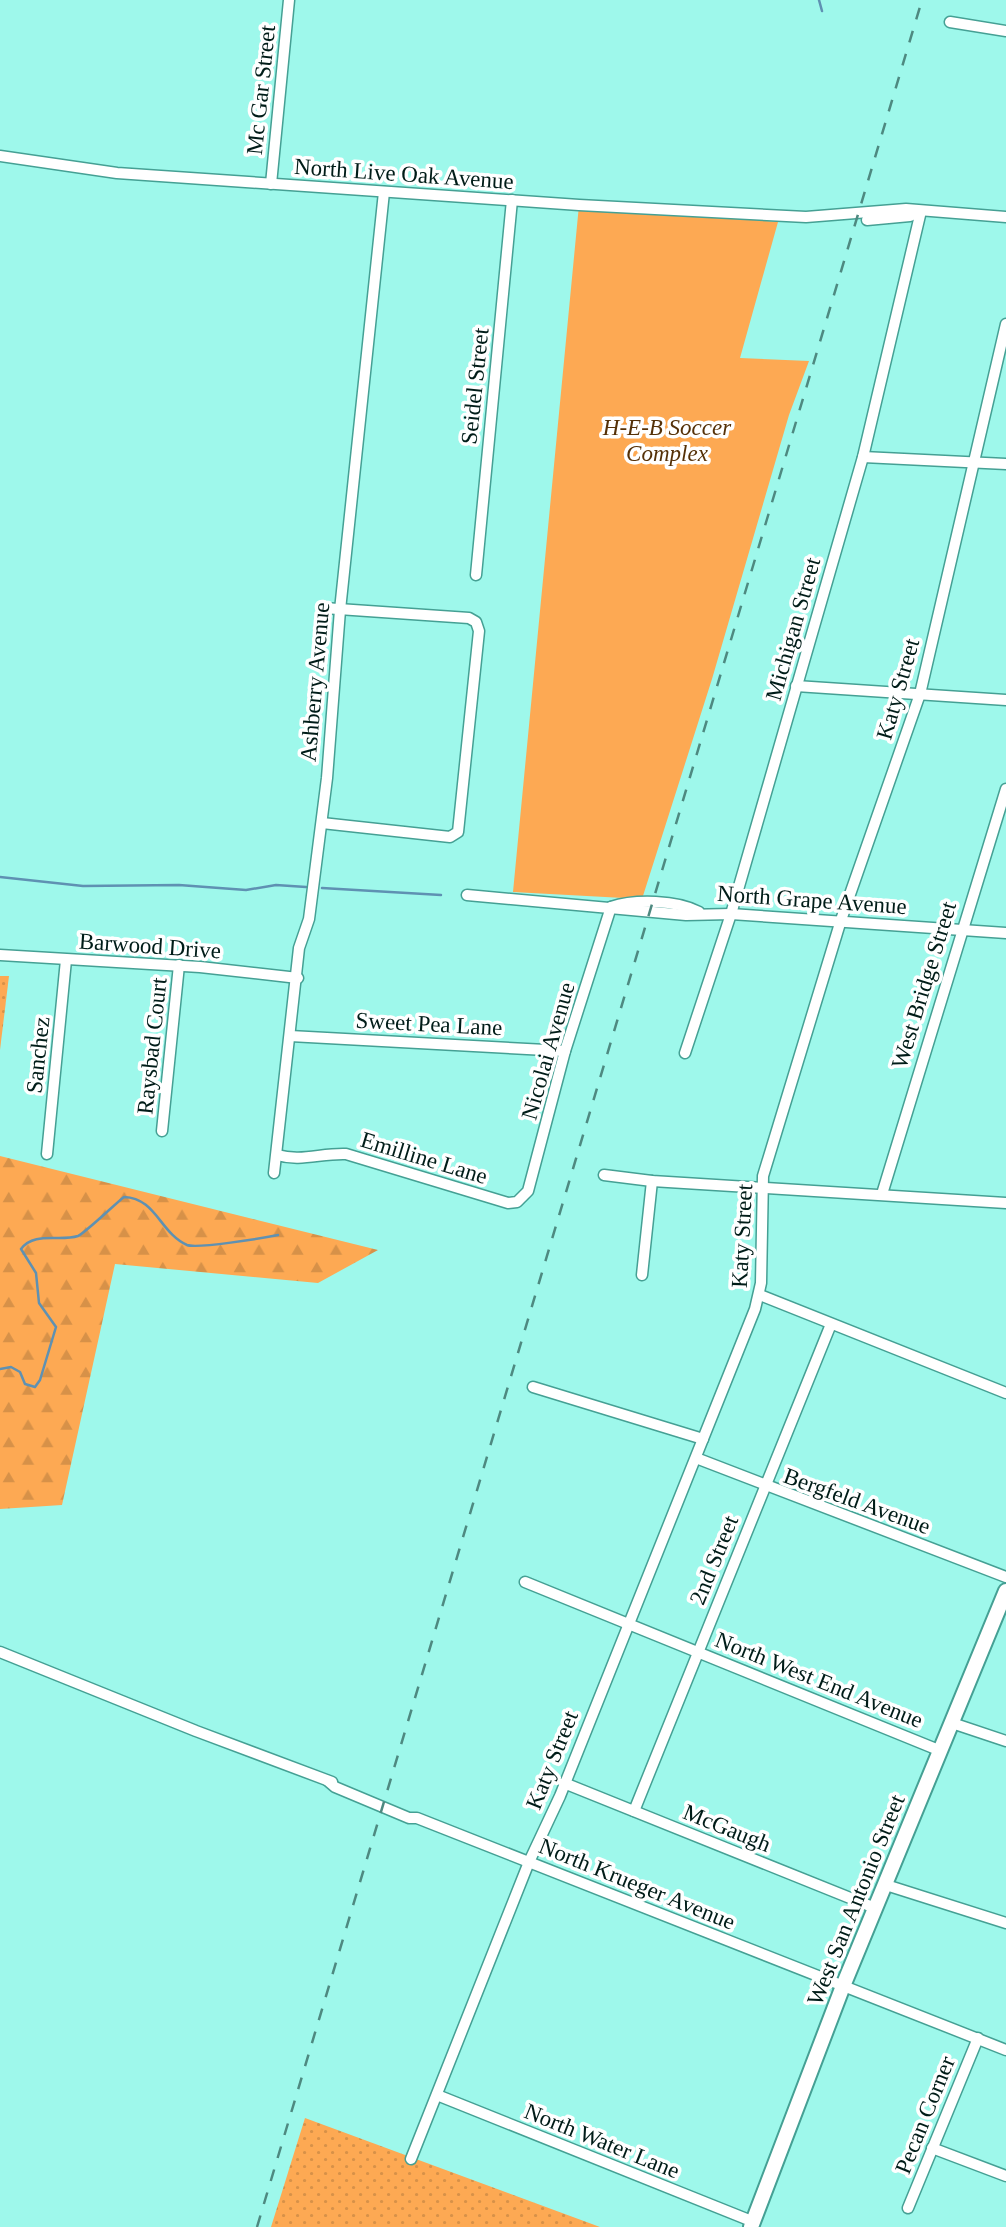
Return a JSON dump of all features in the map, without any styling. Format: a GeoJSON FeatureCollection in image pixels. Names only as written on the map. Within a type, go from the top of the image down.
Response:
{"type":"FeatureCollection","features":[{"type":"Feature","properties":{"kind":"street","name":"Mc Gar Street"},"geometry":{"type":"LineString","coordinates":[[271,184],[289,0]]}},
{"type":"Feature","properties":{"kind":"street"},"geometry":{"type":"LineString","coordinates":[[950,22],[1006,30]]}},
{"type":"Feature","properties":{"kind":"street","name":"North Live Oak Avenue"},"geometry":{"type":"LineString","coordinates":[[0,156],[117,173],[806,217],[818,221],[880,220],[910,216],[921,211],[1006,217]]}},
{"type":"Feature","properties":{"kind":"street","name":"Ashberry Avenue"},"geometry":{"type":"LineString","coordinates":[[274,1173],[298,978],[299,948],[309,919],[321,823],[340,610],[384,192]]}},
{"type":"Feature","properties":{"kind":"street","name":"Seidel Street"},"geometry":{"type":"LineString","coordinates":[[476,575],[512,200]]}},
{"type":"Feature","properties":{"kind":"street","name":"Michigan Street"},"geometry":{"type":"LineString","coordinates":[[684,1053],[731,914],[863,457],[921,211]]}},
{"type":"Feature","properties":{"kind":"street","name":"Katy Street"},"geometry":{"type":"LineString","coordinates":[[411,2159],[760,1295],[762,1187],[841,920],[920,694],[1006,324]]}},
{"type":"Feature","properties":{"kind":"street"},"geometry":{"type":"LineString","coordinates":[[863,457],[1006,464]]}},
{"type":"Feature","properties":{"kind":"street"},"geometry":{"type":"LineString","coordinates":[[321,823],[447,837],[458,832],[479,631],[477,622],[469,618],[324,608]]}},
{"type":"Feature","properties":{"kind":"street"},"geometry":{"type":"LineString","coordinates":[[796,686],[1006,700]]}},
{"type":"Feature","properties":{"kind":"street","name":"West Bridge Street"},"geometry":{"type":"LineString","coordinates":[[882,1194],[1006,789]]}},
{"type":"Feature","properties":{"kind":"street","name":"North Grape Avenue"},"geometry":{"type":"LineString","coordinates":[[467,895],[686,915],[731,914],[841,920],[1006,933]]}},
{"type":"Feature","properties":{"kind":"street","name":"Nicolai Avenue"},"geometry":{"type":"LineString","coordinates":[[517,1202],[528,1191],[565,1051],[611,907]]}},
{"type":"Feature","properties":{"kind":"street","name":"Barwood Drive"},"geometry":{"type":"LineString","coordinates":[[0,955],[179,965],[298,978]]}},
{"type":"Feature","properties":{"kind":"street","name":"Sanchez"},"geometry":{"type":"LineString","coordinates":[[47,1154],[66,960]]}},
{"type":"Feature","properties":{"kind":"street","name":"Raysbad Court"},"geometry":{"type":"LineString","coordinates":[[162,1131],[179,965]]}},
{"type":"Feature","properties":{"kind":"street","name":"Sweet Pea Lane"},"geometry":{"type":"LineString","coordinates":[[290,1036],[565,1051]]}},
{"type":"Feature","properties":{"kind":"street","name":"Emilline Lane"},"geometry":{"type":"LineString","coordinates":[[277,1155],[304,1160],[328,1153],[346,1154],[508,1203],[517,1202]]}},
{"type":"Feature","properties":{"kind":"street"},"geometry":{"type":"LineString","coordinates":[[604,1175],[652,1181],[1006,1203]]}},
{"type":"Feature","properties":{"kind":"street"},"geometry":{"type":"LineString","coordinates":[[642,1275],[652,1181]]}},
{"type":"Feature","properties":{"kind":"street"},"geometry":{"type":"LineString","coordinates":[[760,1295],[1006,1393]]}},
{"type":"Feature","properties":{"kind":"street","name":"2nd Street"},"geometry":{"type":"LineString","coordinates":[[634,1811],[831,1324]]}},
{"type":"Feature","properties":{"kind":"street"},"geometry":{"type":"LineString","coordinates":[[533,1387],[703,1439]]}},
{"type":"Feature","properties":{"kind":"street","name":"Bergfeld Avenue"},"geometry":{"type":"LineString","coordinates":[[696,1458],[764,1487],[1006,1577]]}},
{"type":"Feature","properties":{"kind":"street","name":"North West End Avenue"},"geometry":{"type":"LineString","coordinates":[[525,1582],[942,1751]]}},
{"type":"Feature","properties":{"kind":"street","name":"West San Antonio Street"},"geometry":{"type":"LineString","coordinates":[[753,2225],[843,1986],[1006,1591]]}},
{"type":"Feature","properties":{"kind":"street","name":"North Krueger Avenue"},"geometry":{"type":"LineString","coordinates":[[0,1652],[328,1781],[335,1787],[409,1818],[417,1818],[1006,2050]]}},
{"type":"Feature","properties":{"kind":"street"},"geometry":{"type":"LineString","coordinates":[[952,1723],[1006,1741]]}},
{"type":"Feature","properties":{"kind":"street","name":"McGaugh"},"geometry":{"type":"LineString","coordinates":[[564,1783],[875,1908]]}},
{"type":"Feature","properties":{"kind":"street"},"geometry":{"type":"LineString","coordinates":[[886,1885],[1006,1923]]}},
{"type":"Feature","properties":{"kind":"street","name":"Pecan Corner"},"geometry":{"type":"LineString","coordinates":[[908,2208],[978,2038]]}},
{"type":"Feature","properties":{"kind":"street","name":"North Water Lane"},"geometry":{"type":"LineString","coordinates":[[437,2095],[753,2225]]}},
{"type":"Feature","properties":{"kind":"street"},"geometry":{"type":"LineString","coordinates":[[932,2148],[1006,2176]]}},
{"type":"Feature","properties":{"kind":"green space","name":"H-E-B Soccer Complex"},"geometry":{"type":"Polygon","coordinates":[[[579,205],[778,222],[740,358],[809,361],[789,415],[712,679],[642,899],[513,892],[579,205]]]}},
{"type":"Feature","properties":{"kind":"green space"},"geometry":{"type":"Polygon","coordinates":[[[0,976],[9,976],[0,1050],[0,976]]]}},
{"type":"Feature","properties":{"kind":"green space"},"geometry":{"type":"Polygon","coordinates":[[[0,1156],[378,1250],[318,1283],[115,1264],[62,1505],[0,1509],[0,1156]]]}},
{"type":"Feature","properties":{"kind":"green space"},"geometry":{"type":"Polygon","coordinates":[[[305,2118],[600,2227],[271,2227],[305,2118]]]}},
{"type":"Feature","properties":{"kind":"waterway"},"geometry":{"type":"LineString","coordinates":[[819,0],[822,11]]}},
{"type":"Feature","properties":{"kind":"waterway"},"geometry":{"type":"LineString","coordinates":[[0,877],[83,886],[179,885],[246,890],[276,885],[306,887]]}},
{"type":"Feature","properties":{"kind":"waterway"},"geometry":{"type":"LineString","coordinates":[[322,888],[441,895]]}},
{"type":"Feature","properties":{"kind":"waterway"},"geometry":{"type":"LineString","coordinates":[[0,1369],[11,1367],[20,1372],[25,1384],[35,1387],[40,1380],[56,1327],[39,1303],[36,1273],[21,1249],[33,1240],[78,1236],[124,1197],[144,1203],[170,1233],[187,1245],[245,1241],[278,1235]]}},
{"type":"Feature","properties":{"kind":"railway"},"geometry":{"type":"LineString","coordinates":[[257,2227],[922,0]]}}]}
